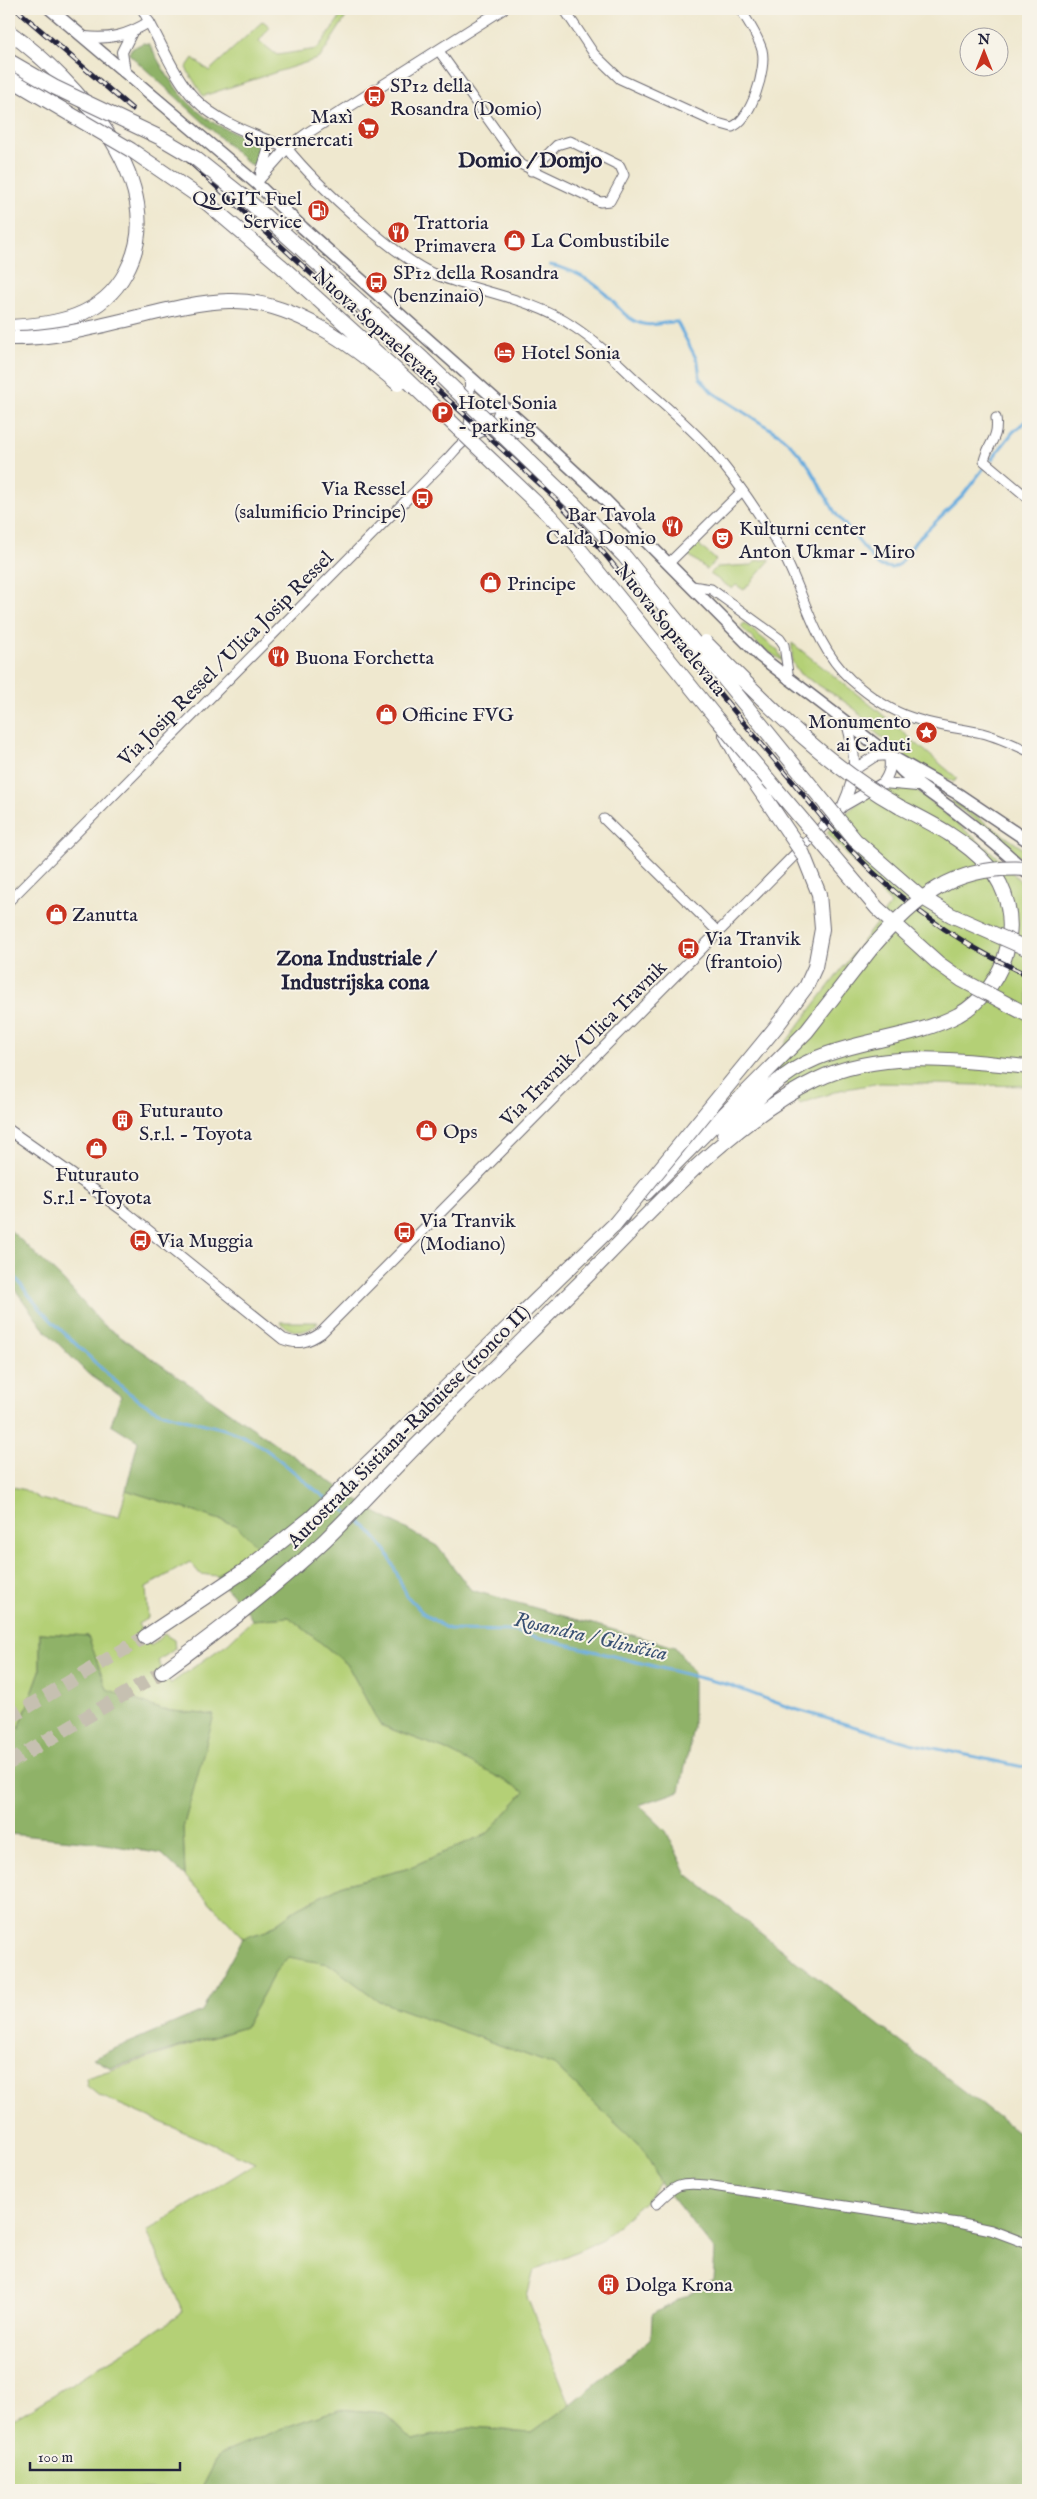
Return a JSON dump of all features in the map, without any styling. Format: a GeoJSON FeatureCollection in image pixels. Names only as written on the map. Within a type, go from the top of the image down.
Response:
{"type":"FeatureCollection","features":[{"type":"Feature","properties":{"kind":"highway"},"geometry":{"type":"LineString","coordinates":[[9,32],[59,73],[93,112],[126,168],[136,201],[138,228],[134,255],[129,268],[116,289],[98,305],[67,320],[9,326]]}},
{"type":"Feature","properties":{"kind":"highway","name":"Nuova Sopraelevata"},"geometry":{"type":"LineString","coordinates":[[9,61],[54,87],[161,138],[216,174],[423,359],[575,505],[625,557],[855,840],[926,900],[975,927],[1028,949]]}},
{"type":"Feature","properties":{"kind":"highway","name":"Nuova Sopraelevata"},"geometry":{"type":"LineString","coordinates":[[9,78],[150,163],[227,219],[408,381],[549,515],[577,546],[717,719],[776,786],[844,871],[877,908],[911,941],[962,980],[1028,1015]]}},
{"type":"Feature","properties":{"kind":"highway"},"geometry":{"type":"LineString","coordinates":[[9,338],[74,332],[205,303],[250,301],[274,306],[295,314],[317,326],[386,373],[549,515]]}},
{"type":"Feature","properties":{"kind":"highway"},"geometry":{"type":"LineString","coordinates":[[625,557],[719,656],[819,751],[848,775],[900,807],[936,826],[975,853],[988,866],[998,881],[1008,908],[1010,933],[1006,958],[995,981],[979,1000],[958,1014],[930,1027],[852,1046],[816,1058],[779,1080],[737,1120],[670,1193]]}},
{"type":"Feature","properties":{"kind":"highway"},"geometry":{"type":"LineString","coordinates":[[614,1225],[696,1128],[792,1007],[806,987],[820,949],[822,911],[811,873],[802,854],[741,762],[717,719]]}},
{"type":"Feature","properties":{"kind":"highway"},"geometry":{"type":"LineString","coordinates":[[614,1225],[702,1139],[807,1031],[870,950],[892,924],[916,901],[937,886],[970,874],[986,870],[1028,868]]}},
{"type":"Feature","properties":{"kind":"highway"},"geometry":{"type":"LineString","coordinates":[[670,1193],[735,1134],[778,1101],[818,1079],[854,1067],[894,1060],[932,1060],[1028,1068]]}},
{"type":"Feature","properties":{"kind":"highway","name":"Autostrada Sistiana-Rabuiese (tronco II)"},"geometry":{"type":"LineString","coordinates":[[162,1672],[247,1608],[325,1540],[670,1193]]}},
{"type":"Feature","properties":{"kind":"highway","name":"Autostrada Sistiana-Rabuiese (tronco II)"},"geometry":{"type":"LineString","coordinates":[[145,1637],[223,1586],[311,1518],[614,1225]]}},
{"type":"Feature","properties":{"kind":"main road"},"geometry":{"type":"LineString","coordinates":[[50,9],[256,183],[501,404],[601,496],[761,657],[888,755],[958,794],[1028,841]]}},
{"type":"Feature","properties":{"kind":"main road"},"geometry":{"type":"LineString","coordinates":[[888,755],[917,786],[981,832],[1028,874]]}},
{"type":"Feature","properties":{"kind":"street"},"geometry":{"type":"LineString","coordinates":[[142,9],[179,78],[198,102],[219,119],[287,148],[300,164],[345,206],[384,239],[435,275],[540,310],[574,326],[692,431],[720,460],[781,550],[826,652],[850,679],[893,709],[911,718],[988,735],[1028,751]]}},
{"type":"Feature","properties":{"kind":"street"},"geometry":{"type":"LineString","coordinates":[[256,183],[287,148],[367,93],[439,51],[503,9]]}},
{"type":"Feature","properties":{"kind":"street"},"geometry":{"type":"LineString","coordinates":[[564,9],[594,54],[620,79],[714,122],[732,127],[741,122],[749,109],[760,79],[763,59],[760,44],[740,9]]}},
{"type":"Feature","properties":{"kind":"street"},"geometry":{"type":"LineString","coordinates":[[85,38],[104,39],[132,32],[149,22]]}},
{"type":"Feature","properties":{"kind":"street"},"geometry":{"type":"LineString","coordinates":[[126,72],[122,52],[132,32]]}},
{"type":"Feature","properties":{"kind":"street"},"geometry":{"type":"LineString","coordinates":[[439,51],[513,157],[531,171],[545,174],[603,203],[611,199],[624,175],[620,166],[570,141],[558,145],[531,171]]}},
{"type":"Feature","properties":{"kind":"street"},"geometry":{"type":"LineString","coordinates":[[256,183],[266,164],[268,140]]}},
{"type":"Feature","properties":{"kind":"street"},"geometry":{"type":"LineString","coordinates":[[467,440],[471,419],[469,376]]}},
{"type":"Feature","properties":{"kind":"street"},"geometry":{"type":"LineString","coordinates":[[471,419],[479,409],[501,404]]}},
{"type":"Feature","properties":{"kind":"street"},"geometry":{"type":"LineString","coordinates":[[484,433],[495,422],[501,404]]}},
{"type":"Feature","properties":{"kind":"street"},"geometry":{"type":"LineString","coordinates":[[996,418],[997,430],[995,438],[984,461],[1028,498]]}},
{"type":"Feature","properties":{"kind":"street","name":"Via Josip Ressel / Ulica Josip Ressel"},"geometry":{"type":"LineString","coordinates":[[9,901],[467,440],[484,433],[532,433]]}},
{"type":"Feature","properties":{"kind":"street"},"geometry":{"type":"LineString","coordinates":[[669,563],[742,491]]}},
{"type":"Feature","properties":{"kind":"street"},"geometry":{"type":"LineString","coordinates":[[692,586],[711,589],[780,639],[784,645],[789,667],[789,680]]}},
{"type":"Feature","properties":{"kind":"street","name":"Via Travnik / Ulica Travnik"},"geometry":{"type":"LineString","coordinates":[[842,806],[851,788],[855,769],[853,746],[847,723]]}},
{"type":"Feature","properties":{"kind":"street"},"geometry":{"type":"LineString","coordinates":[[855,769],[875,756],[888,755],[891,765],[889,775],[883,783]]}},
{"type":"Feature","properties":{"kind":"street"},"geometry":{"type":"LineString","coordinates":[[883,783],[917,786]]}},
{"type":"Feature","properties":{"kind":"street","name":"Via Travnik / Ulica Travnik"},"geometry":{"type":"LineString","coordinates":[[9,1130],[124,1211],[283,1340],[301,1343],[321,1333],[842,806],[883,783]]}},
{"type":"Feature","properties":{"kind":"street"},"geometry":{"type":"LineString","coordinates":[[604,820],[718,932]]}},
{"type":"Feature","properties":{"kind":"street"},"geometry":{"type":"LineString","coordinates":[[656,2204],[672,2187],[693,2184],[706,2185],[958,2223],[991,2230],[1028,2244]]}},
{"type":"Feature","properties":{"kind":"green space"},"geometry":{"type":"Polygon","coordinates":[[[346,9],[351,9],[320,58],[203,96],[186,68],[193,58],[209,71],[263,21],[270,27],[259,41],[277,55],[317,49],[346,9]]]}},
{"type":"Feature","properties":{"kind":"green space"},"geometry":{"type":"Polygon","coordinates":[[[143,43],[149,44],[174,85],[198,111],[208,119],[245,138],[257,147],[262,154],[255,165],[249,164],[129,54],[131,49],[143,43]]]}},
{"type":"Feature","properties":{"kind":"green space"},"geometry":{"type":"Polygon","coordinates":[[[698,541],[701,547],[716,560],[707,570],[685,552],[698,541]]]}},
{"type":"Feature","properties":{"kind":"green space"},"geometry":{"type":"Polygon","coordinates":[[[771,559],[744,590],[736,585],[732,589],[710,574],[717,567],[752,565],[756,561],[771,559]]]}},
{"type":"Feature","properties":{"kind":"green space"},"geometry":{"type":"Polygon","coordinates":[[[744,623],[778,651],[783,661],[762,648],[741,627],[744,623]]]}},
{"type":"Feature","properties":{"kind":"green space"},"geometry":{"type":"Polygon","coordinates":[[[792,643],[877,710],[957,778],[954,782],[910,760],[876,733],[856,710],[800,674],[792,662],[792,643]]]}},
{"type":"Feature","properties":{"kind":"green space"},"geometry":{"type":"Polygon","coordinates":[[[888,787],[918,791],[1002,861],[1028,890],[1028,1086],[880,1083],[840,1090],[800,1104],[771,1062],[891,904],[827,832],[847,812],[863,800],[888,787]]]}},
{"type":"Feature","properties":{"kind":"green space"},"geometry":{"type":"Polygon","coordinates":[[[952,800],[1028,852],[1028,865],[1001,840],[951,802],[952,800]]]}},
{"type":"Feature","properties":{"kind":"green space"},"geometry":{"type":"Polygon","coordinates":[[[9,1229],[62,1279],[102,1324],[373,1511],[437,1546],[471,1590],[675,1647],[693,1671],[693,1728],[680,1791],[639,1805],[666,1831],[687,1874],[798,1963],[1028,2140],[1028,2482],[1021,2490],[201,2490],[219,2455],[286,2427],[339,2409],[384,2413],[412,2440],[469,2428],[532,2432],[570,2405],[651,2338],[652,2315],[713,2280],[715,2251],[660,2182],[644,2150],[554,2065],[379,2001],[329,1964],[288,1957],[275,1972],[245,2027],[111,2068],[93,2058],[202,2011],[243,1938],[266,1931],[298,1908],[343,1885],[406,1869],[488,1833],[525,1791],[444,1749],[380,1725],[347,1664],[289,1617],[252,1620],[245,1608],[217,1576],[257,1546],[236,1525],[126,1490],[138,1441],[111,1424],[121,1396],[87,1373],[43,1328],[9,1281],[9,1229]]]}},
{"type":"Feature","properties":{"kind":"green space"},"geometry":{"type":"Polygon","coordinates":[[[280,1322],[318,1322],[304,1331],[294,1331],[280,1322]]]}},
{"type":"Feature","properties":{"kind":"green space"},"geometry":{"type":"Polygon","coordinates":[[[9,1486],[25,1490],[40,1499],[119,1517],[126,1490],[236,1525],[257,1546],[217,1576],[200,1574],[190,1562],[146,1587],[148,1618],[138,1624],[151,1646],[164,1634],[174,1640],[175,1649],[158,1661],[170,1684],[228,1643],[252,1620],[289,1617],[347,1664],[380,1725],[444,1749],[526,1790],[488,1833],[406,1869],[343,1885],[298,1908],[266,1931],[243,1938],[185,1876],[183,1828],[213,1715],[162,1710],[106,1689],[88,1636],[40,1633],[40,1671],[12,1748],[9,1766],[9,1486]]]}},
{"type":"Feature","properties":{"kind":"green space"},"geometry":{"type":"Polygon","coordinates":[[[40,1633],[88,1636],[107,1689],[162,1710],[214,1715],[183,1828],[185,1876],[162,1854],[93,1842],[9,1834],[9,1766],[12,1748],[40,1671],[40,1633]]]}},
{"type":"Feature","properties":{"kind":"green space"},"geometry":{"type":"Polygon","coordinates":[[[288,1956],[329,1964],[379,2001],[554,2065],[644,2150],[660,2182],[644,2202],[600,2241],[534,2270],[527,2297],[570,2405],[532,2432],[469,2428],[412,2440],[384,2413],[339,2409],[286,2427],[219,2455],[201,2490],[9,2490],[9,2422],[141,2341],[183,2312],[147,2231],[256,2163],[98,2095],[87,2086],[86,2078],[245,2027],[275,1972],[288,1956]]]}},
{"type":"Feature","properties":{"kind":"waterway"},"geometry":{"type":"LineString","coordinates":[[550,265],[571,271],[586,279],[604,292],[626,315],[637,322],[652,325],[677,322],[698,362],[700,378],[712,392],[780,435],[791,445],[807,463],[836,514],[879,566],[892,568],[900,564],[915,542],[963,495],[983,469]]}},
{"type":"Feature","properties":{"kind":"waterway"},"geometry":{"type":"LineString","coordinates":[[992,459],[1013,432],[1028,419]]}},
{"type":"Feature","properties":{"kind":"waterway","name":"Rosandra / Glinščica"},"geometry":{"type":"LineString","coordinates":[[9,1267],[30,1297],[52,1321],[129,1393],[161,1412],[218,1427],[251,1440],[270,1452],[326,1498]]}},
{"type":"Feature","properties":{"kind":"waterway","name":"Rosandra / Glinščica"},"geometry":{"type":"LineString","coordinates":[[333,1503],[347,1512]]}},
{"type":"Feature","properties":{"kind":"waterway","name":"Rosandra / Glinščica"},"geometry":{"type":"LineString","coordinates":[[354,1517],[368,1529],[387,1552],[407,1596],[422,1612],[444,1627],[453,1630],[513,1631],[729,1685],[788,1707],[910,1743],[1028,1768]]}},
{"type":"Feature","properties":{"kind":"tunnel"},"geometry":{"type":"LineString","coordinates":[[9,1718],[145,1637]]}},
{"type":"Feature","properties":{"kind":"tunnel"},"geometry":{"type":"LineString","coordinates":[[9,1763],[162,1672]]}},
{"type":"Feature","properties":{"kind":"railway"},"geometry":{"type":"LineString","coordinates":[[16,9],[132,109]]}},
{"type":"Feature","properties":{"kind":"railway"},"geometry":{"type":"LineString","coordinates":[[180,153],[555,498],[597,545],[830,827],[873,872],[897,893],[946,930],[972,947],[1028,975]]}},
{"type":"Feature","properties":{"kind":"place","name":"SP12 della Rosandra (Domio)"},"geometry":{"type":"Point","coordinates":[374,97]}},
{"type":"Feature","properties":{"kind":"place","name":"Maxì Supermercati"},"geometry":{"type":"Point","coordinates":[369,128]}},
{"type":"Feature","properties":{"kind":"place","name":"Q8 GIT Fuel Service"},"geometry":{"type":"Point","coordinates":[318,210]}},
{"type":"Feature","properties":{"kind":"place","name":"Trattoria Primavera"},"geometry":{"type":"Point","coordinates":[398,233]}},
{"type":"Feature","properties":{"kind":"place","name":"La Combustibile"},"geometry":{"type":"Point","coordinates":[515,240]}},
{"type":"Feature","properties":{"kind":"place","name":"SP12 della Rosandra (benzinaio)"},"geometry":{"type":"Point","coordinates":[377,283]}},
{"type":"Feature","properties":{"kind":"place","name":"Hotel Sonia"},"geometry":{"type":"Point","coordinates":[505,352]}},
{"type":"Feature","properties":{"kind":"place","name":"Hotel Sonia - parking"},"geometry":{"type":"Point","coordinates":[442,413]}},
{"type":"Feature","properties":{"kind":"place","name":"Via Ressel (salumificio Principe)"},"geometry":{"type":"Point","coordinates":[422,499]}},
{"type":"Feature","properties":{"kind":"place","name":"Bar Tavola Calda Domio"},"geometry":{"type":"Point","coordinates":[672,526]}},
{"type":"Feature","properties":{"kind":"place","name":"Kulturni center Anton Ukmar - Miro"},"geometry":{"type":"Point","coordinates":[723,539]}},
{"type":"Feature","properties":{"kind":"place","name":"Principe"},"geometry":{"type":"Point","coordinates":[491,583]}},
{"type":"Feature","properties":{"kind":"place","name":"Buona Forchetta"},"geometry":{"type":"Point","coordinates":[279,657]}},
{"type":"Feature","properties":{"kind":"place","name":"Officine FVG"},"geometry":{"type":"Point","coordinates":[386,714]}},
{"type":"Feature","properties":{"kind":"place","name":"Monumento ai Caduti"},"geometry":{"type":"Point","coordinates":[927,733]}},
{"type":"Feature","properties":{"kind":"place","name":"Zanutta"},"geometry":{"type":"Point","coordinates":[56,914]}},
{"type":"Feature","properties":{"kind":"place","name":"Via Tranvik (frantoio)"},"geometry":{"type":"Point","coordinates":[689,949]}},
{"type":"Feature","properties":{"kind":"place","name":"Futurauto S.r.l. - Toyota"},"geometry":{"type":"Point","coordinates":[123,1121]}},
{"type":"Feature","properties":{"kind":"place","name":"Ops"},"geometry":{"type":"Point","coordinates":[427,1131]}},
{"type":"Feature","properties":{"kind":"place","name":"Futurauto S.r.l - Toyota"},"geometry":{"type":"Point","coordinates":[97,1148]}},
{"type":"Feature","properties":{"kind":"place","name":"Via Tranvik (Modiano)"},"geometry":{"type":"Point","coordinates":[404,1232]}},
{"type":"Feature","properties":{"kind":"place","name":"Via Muggia"},"geometry":{"type":"Point","coordinates":[141,1240]}},
{"type":"Feature","properties":{"kind":"place","name":"Dolga Krona"},"geometry":{"type":"Point","coordinates":[609,2284]}},
{"type":"Feature","properties":{"kind":"district","name":"Domio / Domjo"},"geometry":{"type":"Point","coordinates":[530,159]}},
{"type":"Feature","properties":{"kind":"district","name":"Zona Industriale / Industrijska cona"},"geometry":{"type":"Point","coordinates":[355,970]}}]}
